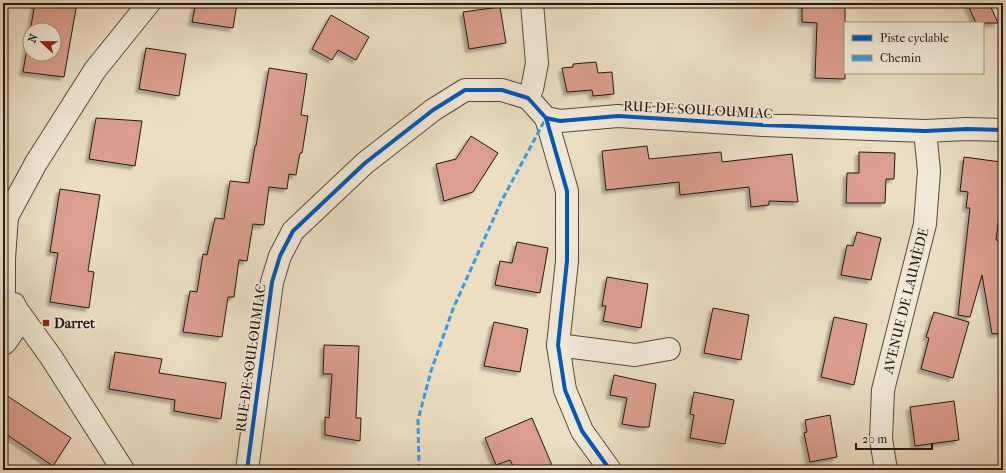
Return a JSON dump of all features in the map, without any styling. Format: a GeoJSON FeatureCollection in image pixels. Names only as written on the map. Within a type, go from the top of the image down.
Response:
{"type":"FeatureCollection","features":[{"type":"Feature","properties":{"kind":"street"},"geometry":{"type":"LineString","coordinates":[[123,470],[51,357],[17,310],[12,300],[4,292],[5,220],[36,163],[95,70],[149,3]]}},
{"type":"Feature","properties":{"kind":"street"},"geometry":{"type":"LineString","coordinates":[[532,3],[537,62],[532,89],[528,98],[546,118],[567,191],[567,261],[558,345],[565,390],[582,431],[610,470]]}},
{"type":"Feature","properties":{"kind":"street","name":"RUE DE SOULOUMIAC"},"geometry":{"type":"LineString","coordinates":[[247,470],[272,282],[280,256],[293,231],[365,163],[433,110],[465,90],[502,90],[528,98]]}},
{"type":"Feature","properties":{"kind":"street","name":"RUE DE SOULOUMIAC"},"geometry":{"type":"LineString","coordinates":[[546,118],[560,121],[618,116],[763,125],[925,131],[1002,129]]}},
{"type":"Feature","properties":{"kind":"street","name":"AVENUE DE LAUMÈDE"},"geometry":{"type":"LineString","coordinates":[[886,470],[881,439],[883,390],[925,224],[929,171],[925,131]]}},
{"type":"Feature","properties":{"kind":"street"},"geometry":{"type":"LineString","coordinates":[[17,310],[16,328],[4,343],[51,357]]}},
{"type":"Feature","properties":{"kind":"street"},"geometry":{"type":"LineString","coordinates":[[558,345],[635,355],[669,348]]}},
{"type":"Feature","properties":{"kind":"building"},"geometry":{"type":"Polygon","coordinates":[[[35,3],[77,3],[64,77],[23,72],[25,62],[62,62],[62,22],[31,22],[35,3]]]}},
{"type":"Feature","properties":{"kind":"building"},"geometry":{"type":"Polygon","coordinates":[[[196,3],[237,3],[233,28],[192,22],[196,3]]]}},
{"type":"Feature","properties":{"kind":"building"},"geometry":{"type":"Polygon","coordinates":[[[802,3],[845,3],[845,79],[815,78],[817,23],[802,22],[802,3]]]}},
{"type":"Feature","properties":{"kind":"building"},"geometry":{"type":"Polygon","coordinates":[[[967,3],[989,3],[998,23],[976,22],[967,3]]]}},
{"type":"Feature","properties":{"kind":"building"},"geometry":{"type":"Polygon","coordinates":[[[500,7],[506,43],[469,49],[463,12],[500,7]]]}},
{"type":"Feature","properties":{"kind":"building"},"geometry":{"type":"Polygon","coordinates":[[[331,15],[369,37],[356,60],[338,50],[332,60],[312,49],[331,15]]]}},
{"type":"Feature","properties":{"kind":"building"},"geometry":{"type":"Polygon","coordinates":[[[146,48],[186,54],[179,96],[139,89],[146,48]]]}},
{"type":"Feature","properties":{"kind":"building"},"geometry":{"type":"Polygon","coordinates":[[[596,62],[598,73],[612,72],[614,94],[593,96],[592,90],[567,92],[562,68],[573,67],[573,64],[596,62]]]}},
{"type":"Feature","properties":{"kind":"building"},"geometry":{"type":"Polygon","coordinates":[[[269,68],[307,74],[301,115],[308,116],[302,153],[300,153],[296,175],[289,174],[287,189],[269,187],[264,225],[253,224],[247,261],[239,260],[234,297],[228,297],[222,337],[183,332],[190,291],[197,292],[203,254],[207,255],[215,218],[224,219],[230,181],[249,183],[269,68]]]}},
{"type":"Feature","properties":{"kind":"building"},"geometry":{"type":"Polygon","coordinates":[[[96,118],[142,121],[135,166],[89,159],[96,118]]]}},
{"type":"Feature","properties":{"kind":"building"},"geometry":{"type":"Polygon","coordinates":[[[471,136],[498,153],[473,192],[444,201],[436,164],[456,159],[471,136]]]}},
{"type":"Feature","properties":{"kind":"building"},"geometry":{"type":"Polygon","coordinates":[[[647,146],[649,159],[721,152],[722,162],[792,154],[798,202],[769,201],[769,205],[751,207],[749,187],[680,195],[679,182],[606,190],[602,151],[647,146]]]}},
{"type":"Feature","properties":{"kind":"building"},"geometry":{"type":"Polygon","coordinates":[[[859,152],[895,153],[894,179],[886,179],[885,203],[846,203],[847,173],[859,173],[859,152]]]}},
{"type":"Feature","properties":{"kind":"building"},"geometry":{"type":"Polygon","coordinates":[[[964,157],[1001,162],[999,177],[1003,177],[1003,186],[996,240],[1003,241],[1003,333],[992,334],[982,275],[970,317],[958,315],[970,208],[966,208],[968,192],[960,191],[964,157]]]}},
{"type":"Feature","properties":{"kind":"building"},"geometry":{"type":"Polygon","coordinates":[[[60,189],[100,195],[88,271],[94,272],[89,308],[50,302],[58,253],[50,252],[60,189]]]}},
{"type":"Feature","properties":{"kind":"building"},"geometry":{"type":"Polygon","coordinates":[[[857,232],[881,238],[871,280],[841,275],[847,245],[853,246],[857,232]]]}},
{"type":"Feature","properties":{"kind":"building"},"geometry":{"type":"Polygon","coordinates":[[[517,242],[548,248],[540,293],[495,285],[500,261],[512,263],[517,242]]]}},
{"type":"Feature","properties":{"kind":"building"},"geometry":{"type":"Polygon","coordinates":[[[607,277],[648,284],[641,328],[603,321],[606,306],[602,306],[607,277]]]}},
{"type":"Feature","properties":{"kind":"building"},"geometry":{"type":"Polygon","coordinates":[[[713,308],[749,315],[741,360],[704,353],[713,308]]]}},
{"type":"Feature","properties":{"kind":"building"},"geometry":{"type":"Polygon","coordinates":[[[934,312],[969,322],[953,378],[921,369],[929,338],[926,337],[934,312]]]}},
{"type":"Feature","properties":{"kind":"building"},"geometry":{"type":"Polygon","coordinates":[[[834,317],[867,324],[854,385],[821,377],[834,317]]]}},
{"type":"Feature","properties":{"kind":"building"},"geometry":{"type":"Polygon","coordinates":[[[494,322],[528,329],[520,372],[484,366],[494,322]]]}},
{"type":"Feature","properties":{"kind":"building"},"geometry":{"type":"Polygon","coordinates":[[[324,345],[359,346],[356,418],[361,418],[360,441],[325,435],[325,417],[329,418],[332,374],[323,374],[324,345]]]}},
{"type":"Feature","properties":{"kind":"building"},"geometry":{"type":"Polygon","coordinates":[[[115,352],[162,359],[159,373],[226,383],[221,419],[174,411],[175,400],[109,389],[115,352]]]}},
{"type":"Feature","properties":{"kind":"building"},"geometry":{"type":"Polygon","coordinates":[[[614,375],[656,384],[649,427],[622,424],[627,398],[610,395],[614,375]]]}},
{"type":"Feature","properties":{"kind":"building"},"geometry":{"type":"Polygon","coordinates":[[[694,392],[734,400],[725,444],[690,438],[694,415],[690,414],[694,392]]]}},
{"type":"Feature","properties":{"kind":"building"},"geometry":{"type":"Polygon","coordinates":[[[3,393],[71,438],[53,466],[3,432],[3,393]]]}},
{"type":"Feature","properties":{"kind":"building"},"geometry":{"type":"Polygon","coordinates":[[[954,401],[959,440],[915,446],[910,407],[954,401]]]}},
{"type":"Feature","properties":{"kind":"building"},"geometry":{"type":"Polygon","coordinates":[[[830,415],[837,457],[810,462],[804,433],[807,432],[805,420],[830,415]]]}},
{"type":"Feature","properties":{"kind":"building"},"geometry":{"type":"Polygon","coordinates":[[[532,418],[554,470],[515,470],[510,460],[496,465],[485,438],[532,418]]]}},
{"type":"Feature","properties":{"kind":"marked path"},"geometry":{"type":"LineString","coordinates":[[419,470],[418,420],[431,371],[453,309],[501,202],[546,118]]}},
{"type":"Feature","properties":{"kind":"cycle path"},"geometry":{"type":"LineString","coordinates":[[247,470],[272,282],[280,256],[293,231],[365,163],[433,110],[465,90],[502,90],[528,98],[546,118],[560,121],[618,116],[763,125],[925,131],[967,129],[1003,130]]}},
{"type":"Feature","properties":{"kind":"cycle path"},"geometry":{"type":"LineString","coordinates":[[546,118],[567,191],[567,261],[558,345],[565,390],[582,431],[610,470]]}},
{"type":"Feature","properties":{"kind":"place","name":"Darret"},"geometry":{"type":"Point","coordinates":[46,323]}}]}
